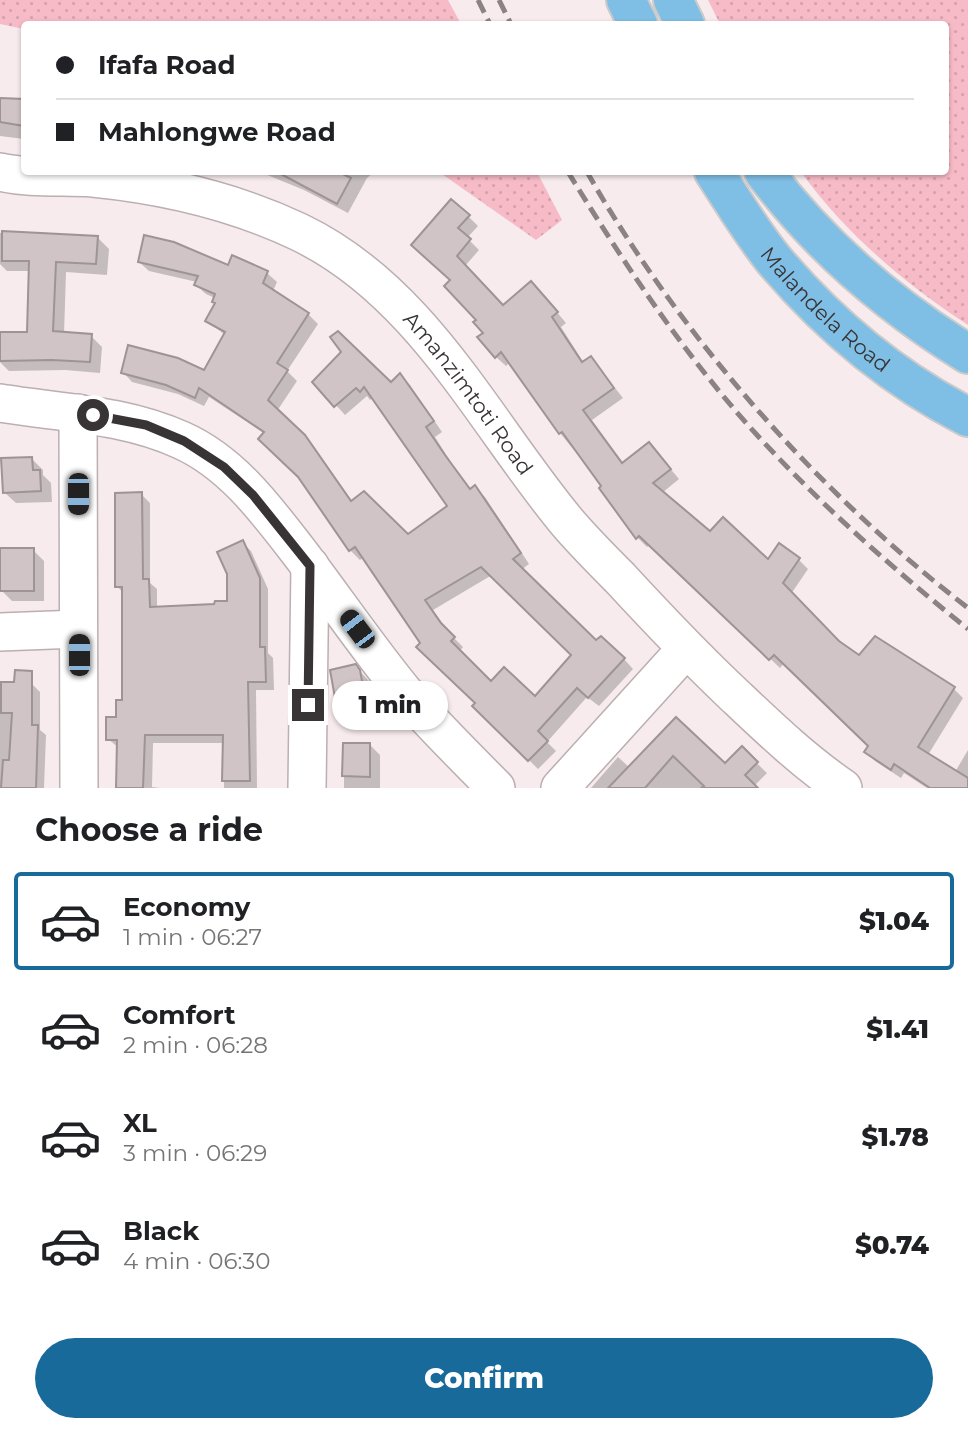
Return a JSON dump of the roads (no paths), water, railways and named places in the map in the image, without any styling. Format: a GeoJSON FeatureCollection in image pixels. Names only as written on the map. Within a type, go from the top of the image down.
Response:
{"type":"FeatureCollection","features":[{"type":"Feature","properties":{"kind":"main road"},"geometry":{"type":"LineString","coordinates":[[626,0],[636,21]]}},
{"type":"Feature","properties":{"kind":"main road"},"geometry":{"type":"LineString","coordinates":[[673,0],[684,21]]}},
{"type":"Feature","properties":{"kind":"main road","name":"Malandela Road"},"geometry":{"type":"LineString","coordinates":[[716,175],[773,258],[819,308],[867,352],[968,416]]}},
{"type":"Feature","properties":{"kind":"main road","name":"Malandela Road"},"geometry":{"type":"LineString","coordinates":[[767,175],[817,233],[869,285],[918,322],[968,354]]}},
{"type":"Feature","properties":{"kind":"street","name":"Amanzimtoti Road"},"geometry":{"type":"LineString","coordinates":[[0,172],[21,173]]}},
{"type":"Feature","properties":{"kind":"street","name":"Amanzimtoti Road"},"geometry":{"type":"LineString","coordinates":[[47,175],[94,178],[166,189],[230,203],[300,232],[343,258],[378,285],[408,315],[452,366],[568,523],[686,649],[804,761],[843,788]]}},
{"type":"Feature","properties":{"kind":"street"},"geometry":{"type":"LineString","coordinates":[[0,403],[108,416],[146,425],[184,441],[224,467],[253,495],[405,692],[496,788]]}},
{"type":"Feature","properties":{"kind":"street"},"geometry":{"type":"LineString","coordinates":[[78,413],[79,788]]}},
{"type":"Feature","properties":{"kind":"street"},"geometry":{"type":"LineString","coordinates":[[307,788],[310,566]]}},
{"type":"Feature","properties":{"kind":"street"},"geometry":{"type":"LineString","coordinates":[[0,632],[78,629]]}},
{"type":"Feature","properties":{"kind":"street"},"geometry":{"type":"LineString","coordinates":[[560,788],[686,649]]}},
{"type":"Feature","properties":{"kind":"railway"},"geometry":{"type":"LineString","coordinates":[[478,0],[488,21]]}},
{"type":"Feature","properties":{"kind":"railway"},"geometry":{"type":"LineString","coordinates":[[499,0],[510,21]]}},
{"type":"Feature","properties":{"kind":"railway"},"geometry":{"type":"LineString","coordinates":[[570,175],[656,308],[705,373],[757,435],[885,560],[968,629]]}},
{"type":"Feature","properties":{"kind":"railway"},"geometry":{"type":"LineString","coordinates":[[589,175],[665,293],[709,352],[756,408],[806,463],[858,514],[912,563],[968,608]]}}]}
